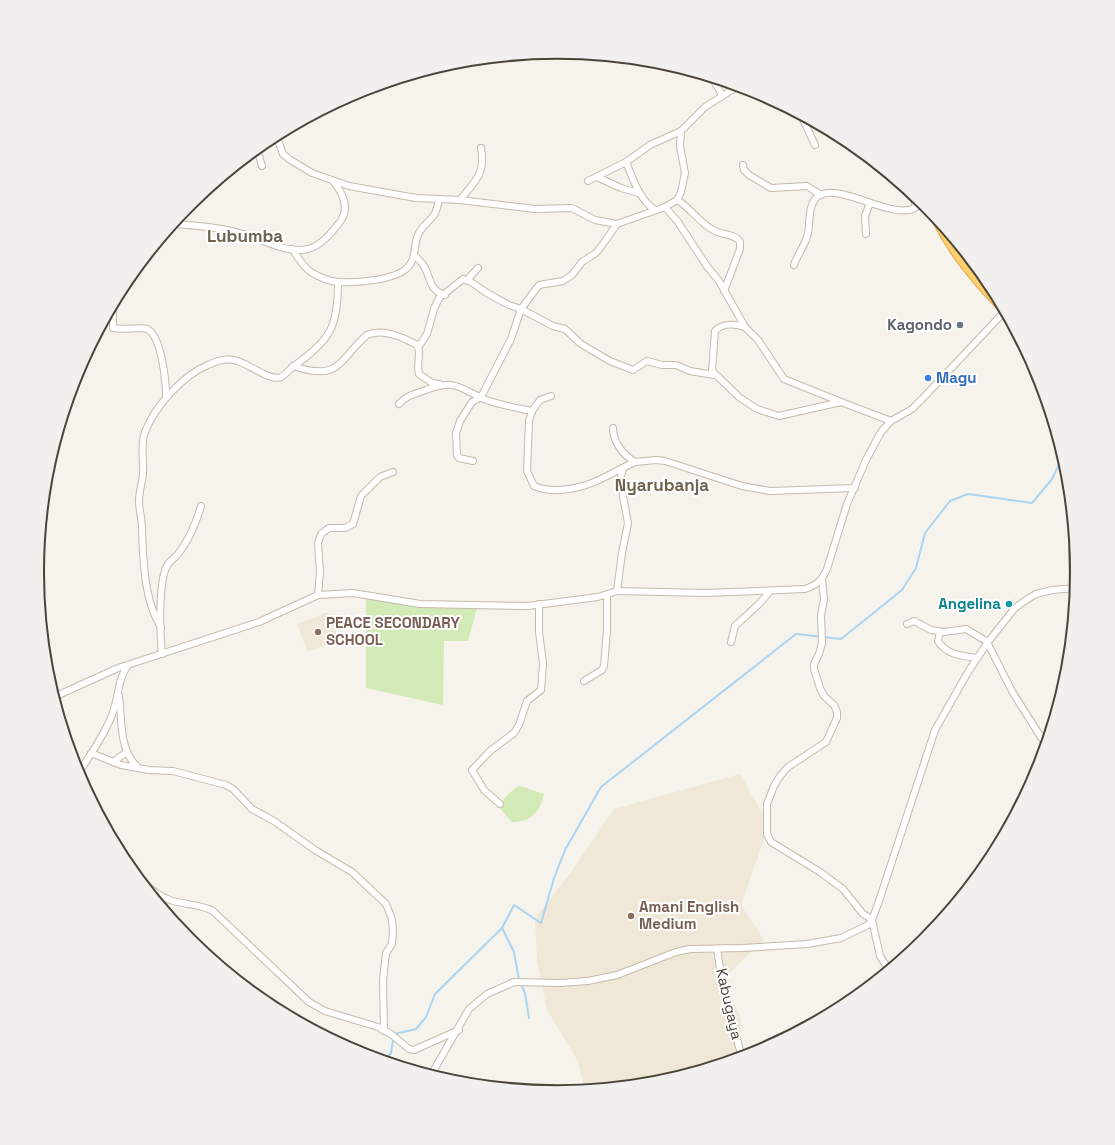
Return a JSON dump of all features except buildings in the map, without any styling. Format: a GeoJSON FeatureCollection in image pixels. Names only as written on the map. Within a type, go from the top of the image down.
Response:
{"type":"FeatureCollection","features":[{"type":"Feature","properties":{"kind":"highway"},"geometry":{"type":"LineString","coordinates":[[946,237],[966,267],[984,287]]}},
{"type":"Feature","properties":{"kind":"street"},"geometry":{"type":"LineString","coordinates":[[716,84],[722,95]]}},
{"type":"Feature","properties":{"kind":"street"},"geometry":{"type":"LineString","coordinates":[[588,181],[626,162],[644,149],[681,131],[696,114],[732,89]]}},
{"type":"Feature","properties":{"kind":"street"},"geometry":{"type":"LineString","coordinates":[[805,123],[815,145]]}},
{"type":"Feature","properties":{"kind":"street"},"geometry":{"type":"LineString","coordinates":[[279,142],[283,154],[312,173],[333,181],[363,189],[416,198],[460,200],[535,209],[572,208],[595,220],[617,224],[655,210],[665,208],[677,200],[685,182],[686,173],[680,146],[681,131]]}},
{"type":"Feature","properties":{"kind":"street"},"geometry":{"type":"LineString","coordinates":[[460,200],[475,184],[481,172],[483,163],[481,148]]}},
{"type":"Feature","properties":{"kind":"street"},"geometry":{"type":"LineString","coordinates":[[259,155],[262,166]]}},
{"type":"Feature","properties":{"kind":"street"},"geometry":{"type":"LineString","coordinates":[[626,162],[639,193],[645,202],[655,210]]}},
{"type":"Feature","properties":{"kind":"street"},"geometry":{"type":"LineString","coordinates":[[743,165],[744,170],[749,175],[771,188],[807,186],[821,195]]}},
{"type":"Feature","properties":{"kind":"street"},"geometry":{"type":"LineString","coordinates":[[597,177],[621,188],[639,193]]}},
{"type":"Feature","properties":{"kind":"street"},"geometry":{"type":"LineString","coordinates":[[180,225],[226,230],[292,249],[308,249],[318,244],[328,236],[342,219],[345,211],[343,197],[333,181]]}},
{"type":"Feature","properties":{"kind":"street"},"geometry":{"type":"LineString","coordinates":[[794,265],[807,238],[812,207],[815,199],[821,195],[828,193],[843,194],[870,203],[910,210],[916,207],[915,204]]}},
{"type":"Feature","properties":{"kind":"street"},"geometry":{"type":"LineString","coordinates":[[292,249],[309,271],[338,282],[370,280],[394,275],[407,268],[414,255],[416,238],[420,230],[434,218],[439,199]]}},
{"type":"Feature","properties":{"kind":"street"},"geometry":{"type":"LineString","coordinates":[[677,200],[687,205],[691,213],[711,229],[736,238],[740,242],[740,249],[724,291]]}},
{"type":"Feature","properties":{"kind":"street"},"geometry":{"type":"LineString","coordinates":[[866,234],[865,216],[870,203]]}},
{"type":"Feature","properties":{"kind":"street"},"geometry":{"type":"LineString","coordinates":[[665,208],[687,236],[706,265],[715,275],[745,327],[758,340],[784,378],[891,421]]}},
{"type":"Feature","properties":{"kind":"street"},"geometry":{"type":"LineString","coordinates":[[473,462],[459,458],[457,455],[456,432],[466,410],[472,402],[481,397],[511,339],[521,309],[539,285],[563,281],[572,275],[582,262],[596,253],[604,244],[617,224]]}},
{"type":"Feature","properties":{"kind":"street"},"geometry":{"type":"LineString","coordinates":[[414,255],[426,269],[427,278],[434,289],[445,295]]}},
{"type":"Feature","properties":{"kind":"street"},"geometry":{"type":"LineString","coordinates":[[467,280],[478,268]]}},
{"type":"Feature","properties":{"kind":"street"},"geometry":{"type":"LineString","coordinates":[[532,411],[504,405],[456,386],[432,383],[419,374],[417,360],[419,346],[427,334],[436,303],[460,280],[467,280],[487,294],[509,305],[521,309],[553,326],[565,329],[581,344],[610,361],[631,370],[647,360],[662,365],[676,365],[690,371],[714,375]]}},
{"type":"Feature","properties":{"kind":"street"},"geometry":{"type":"LineString","coordinates":[[161,628],[153,614],[142,545],[139,499],[143,473],[143,444],[145,432],[166,397],[195,371],[217,361],[226,360],[244,363],[273,378],[283,376],[293,366],[313,351],[329,335],[336,319],[338,282]]}},
{"type":"Feature","properties":{"kind":"street"},"geometry":{"type":"LineString","coordinates":[[872,920],[863,914],[843,890],[820,872],[771,842],[767,834],[767,804],[774,786],[788,767],[826,742],[837,718],[837,712],[834,705],[824,696],[814,669],[814,664],[822,644],[822,616],[824,598],[822,579],[847,504],[877,438],[891,421],[912,409],[1001,315]]}},
{"type":"Feature","properties":{"kind":"street"},"geometry":{"type":"LineString","coordinates":[[113,316],[113,328],[146,329],[151,333],[158,344],[166,377],[166,397]]}},
{"type":"Feature","properties":{"kind":"street"},"geometry":{"type":"LineString","coordinates":[[745,327],[732,325],[718,328],[715,331],[711,367],[714,375],[748,404],[767,413],[779,416],[841,402]]}},
{"type":"Feature","properties":{"kind":"street"},"geometry":{"type":"LineString","coordinates":[[293,366],[308,370],[332,370],[341,363],[363,338],[371,333],[394,335],[419,346]]}},
{"type":"Feature","properties":{"kind":"street"},"geometry":{"type":"LineString","coordinates":[[399,404],[408,396],[439,384]]}},
{"type":"Feature","properties":{"kind":"street"},"geometry":{"type":"LineString","coordinates":[[551,396],[540,400],[532,411],[527,434],[527,471],[534,486],[547,490],[573,489],[588,486],[635,462],[656,460],[665,461],[742,486],[770,491],[855,488]]}},
{"type":"Feature","properties":{"kind":"street"},"geometry":{"type":"LineString","coordinates":[[613,428],[613,434],[620,448],[635,462]]}},
{"type":"Feature","properties":{"kind":"street"},"geometry":{"type":"LineString","coordinates":[[617,591],[628,523],[620,480],[623,468]]}},
{"type":"Feature","properties":{"kind":"street"},"geometry":{"type":"LineString","coordinates":[[318,595],[320,572],[318,543],[321,534],[329,528],[345,528],[353,524],[361,496],[380,477],[393,472]]}},
{"type":"Feature","properties":{"kind":"street"},"geometry":{"type":"LineString","coordinates":[[162,654],[161,628],[163,587],[166,568],[178,554],[195,526],[201,506]]}},
{"type":"Feature","properties":{"kind":"street"},"geometry":{"type":"LineString","coordinates":[[59,695],[128,665],[259,622],[318,595],[353,593],[420,604],[505,606],[539,604],[607,595],[617,591],[705,593],[805,589],[814,586],[822,579]]}},
{"type":"Feature","properties":{"kind":"street"},"geometry":{"type":"LineString","coordinates":[[887,966],[880,956],[872,920],[935,730],[987,642],[1014,609],[1023,602],[1041,593],[1071,589]]}},
{"type":"Feature","properties":{"kind":"street"},"geometry":{"type":"LineString","coordinates":[[730,642],[734,626],[760,603],[770,591]]}},
{"type":"Feature","properties":{"kind":"street"},"geometry":{"type":"LineString","coordinates":[[584,681],[596,674],[604,666],[607,630],[607,595]]}},
{"type":"Feature","properties":{"kind":"street"},"geometry":{"type":"LineString","coordinates":[[500,804],[484,790],[472,770],[490,751],[514,733],[520,725],[527,701],[541,690],[543,663],[539,632],[539,604]]}},
{"type":"Feature","properties":{"kind":"street"},"geometry":{"type":"LineString","coordinates":[[907,624],[914,621],[924,628],[940,632],[966,629],[987,642],[1013,693],[1043,740]]}},
{"type":"Feature","properties":{"kind":"street"},"geometry":{"type":"LineString","coordinates":[[940,632],[938,641],[945,649],[957,655],[977,658]]}},
{"type":"Feature","properties":{"kind":"street"},"geometry":{"type":"LineString","coordinates":[[128,665],[120,678],[119,693],[123,732],[127,752],[130,759],[138,766]]}},
{"type":"Feature","properties":{"kind":"street"},"geometry":{"type":"LineString","coordinates":[[82,767],[108,723],[119,693]]}},
{"type":"Feature","properties":{"kind":"street"},"geometry":{"type":"LineString","coordinates":[[113,762],[127,752]]}},
{"type":"Feature","properties":{"kind":"street"},"geometry":{"type":"LineString","coordinates":[[91,753],[113,762],[138,766],[149,770],[173,771],[226,785],[233,789],[252,809],[274,821],[315,850],[352,872],[380,897],[390,912],[393,932],[392,944],[386,953],[383,980],[384,1031]]}},
{"type":"Feature","properties":{"kind":"street"},"geometry":{"type":"LineString","coordinates":[[158,895],[174,901],[201,906],[213,911],[309,1002],[325,1010],[361,1021],[391,1034],[409,1049],[417,1050],[458,1030]]}},
{"type":"Feature","properties":{"kind":"street"},"geometry":{"type":"LineString","coordinates":[[434,1071],[458,1030],[468,1009],[487,994],[514,982],[588,981],[617,975],[676,952],[690,949],[718,949],[829,940],[853,933],[861,929],[872,920]]}},
{"type":"Feature","properties":{"kind":"street","name":"Kabugaya"},"geometry":{"type":"LineString","coordinates":[[718,949],[722,982],[740,1052]]}},
{"type":"Feature","properties":{"kind":"shaded area","name":"PEACE SECONDARY SCHOOL"},"geometry":{"type":"Polygon","coordinates":[[[328,612],[339,640],[308,652],[297,624],[328,612]]]}},
{"type":"Feature","properties":{"kind":"shaded area"},"geometry":{"type":"Polygon","coordinates":[[[740,774],[769,825],[741,905],[764,940],[724,978],[741,1019],[742,1052],[690,1069],[658,1076],[625,1082],[584,1085],[578,1061],[547,1010],[537,961],[535,918],[571,872],[614,809],[740,774]]]}},
{"type":"Feature","properties":{"kind":"green space"},"geometry":{"type":"Polygon","coordinates":[[[366,599],[477,608],[468,641],[444,641],[443,705],[366,688],[366,599]]]}},
{"type":"Feature","properties":{"kind":"green space"},"geometry":{"type":"Polygon","coordinates":[[[518,786],[544,794],[540,806],[534,815],[519,822],[512,822],[501,810],[501,806],[506,796],[518,786]]]}},
{"type":"Feature","properties":{"kind":"waterway"},"geometry":{"type":"LineString","coordinates":[[519,980],[514,952],[502,928],[514,905],[541,923],[554,878],[565,850],[601,787],[796,634],[841,639],[902,590],[916,568],[925,533],[950,501],[968,494],[1032,503],[1052,479],[1059,464]]}},
{"type":"Feature","properties":{"kind":"waterway"},"geometry":{"type":"LineString","coordinates":[[395,1034],[416,1029],[426,1017],[435,994],[502,928]]}},
{"type":"Feature","properties":{"kind":"waterway"},"geometry":{"type":"LineString","coordinates":[[521,984],[525,993],[529,1018]]}},
{"type":"Feature","properties":{"kind":"waterway"},"geometry":{"type":"LineString","coordinates":[[387,1057],[391,1053],[393,1041]]}},
{"type":"Feature","properties":{"kind":"place","name":"Kagondo"},"geometry":{"type":"Point","coordinates":[960,325]}},
{"type":"Feature","properties":{"kind":"place","name":"Magu"},"geometry":{"type":"Point","coordinates":[928,378]}},
{"type":"Feature","properties":{"kind":"place","name":"Angelina"},"geometry":{"type":"Point","coordinates":[1009,604]}},
{"type":"Feature","properties":{"kind":"place","name":"PEACE SECONDARY SCHOOL"},"geometry":{"type":"Point","coordinates":[318,632]}},
{"type":"Feature","properties":{"kind":"place","name":"Amani English Medium"},"geometry":{"type":"Point","coordinates":[631,916]}},
{"type":"Feature","properties":{"kind":"district","name":"Lubumba"},"geometry":{"type":"Point","coordinates":[245,236]}},
{"type":"Feature","properties":{"kind":"district","name":"Nyarubanja"},"geometry":{"type":"Point","coordinates":[662,485]}}]}
